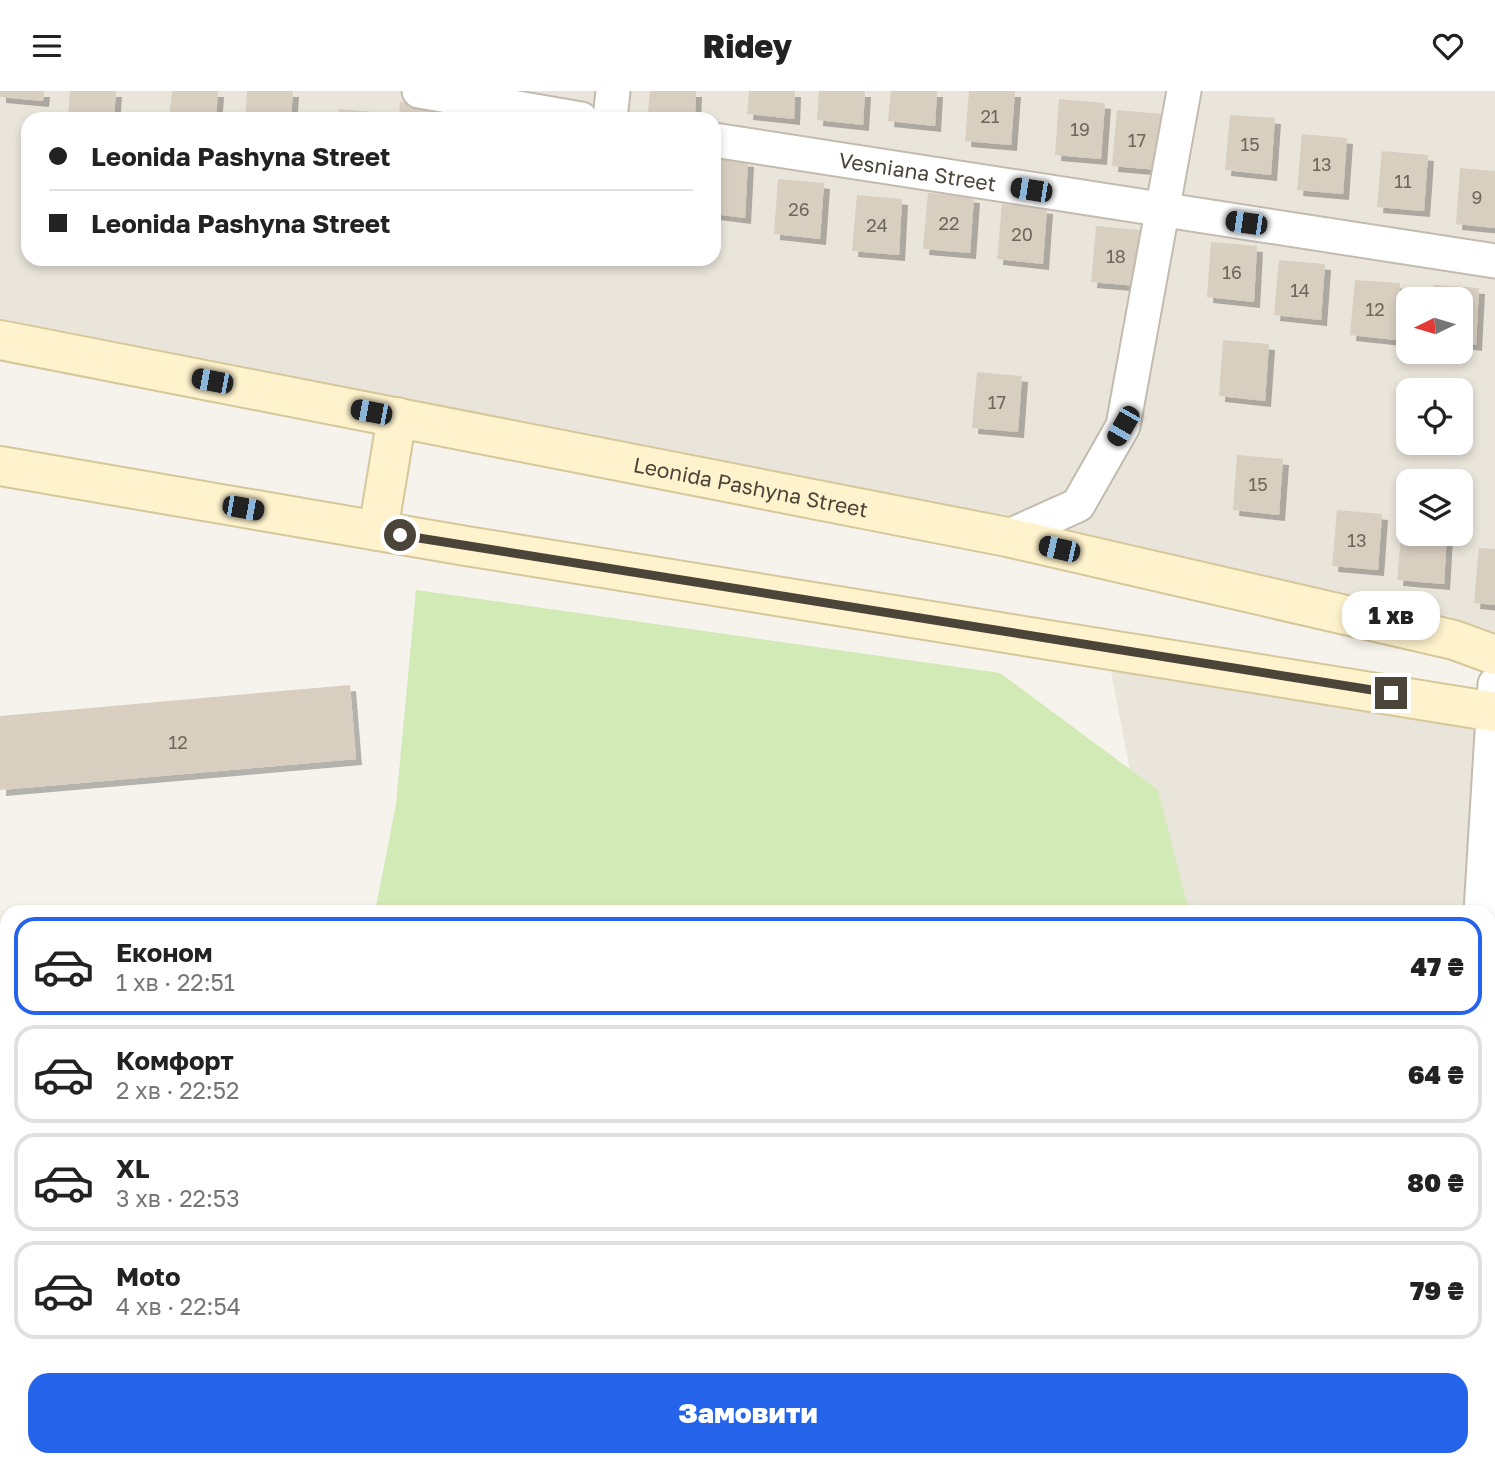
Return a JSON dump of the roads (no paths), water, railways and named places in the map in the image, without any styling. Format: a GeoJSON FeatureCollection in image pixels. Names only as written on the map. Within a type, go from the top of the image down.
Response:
{"type":"FeatureCollection","features":[{"type":"Feature","properties":{"kind":"main road","name":"Leonida Pashyna Street"},"geometry":{"type":"LineString","coordinates":[[0,340],[1007,537],[1454,640],[1495,655]]}},
{"type":"Feature","properties":{"kind":"main road"},"geometry":{"type":"LineString","coordinates":[[378,531],[397,417]]}},
{"type":"Feature","properties":{"kind":"main road"},"geometry":{"type":"LineString","coordinates":[[0,466],[378,531],[1495,702]]}},
{"type":"Feature","properties":{"kind":"street"},"geometry":{"type":"LineString","coordinates":[[419,91],[540,112]]}},
{"type":"Feature","properties":{"kind":"street"},"geometry":{"type":"LineString","coordinates":[[611,112],[613,91]]}},
{"type":"Feature","properties":{"kind":"street"},"geometry":{"type":"LineString","coordinates":[[1007,537],[1078,505],[1123,426],[1184,91]]}},
{"type":"Feature","properties":{"kind":"street","name":"Vesniana Street"},"geometry":{"type":"LineString","coordinates":[[721,141],[1495,261]]}},
{"type":"Feature","properties":{"kind":"street"},"geometry":{"type":"LineString","coordinates":[[1481,905],[1495,702]]}}]}
